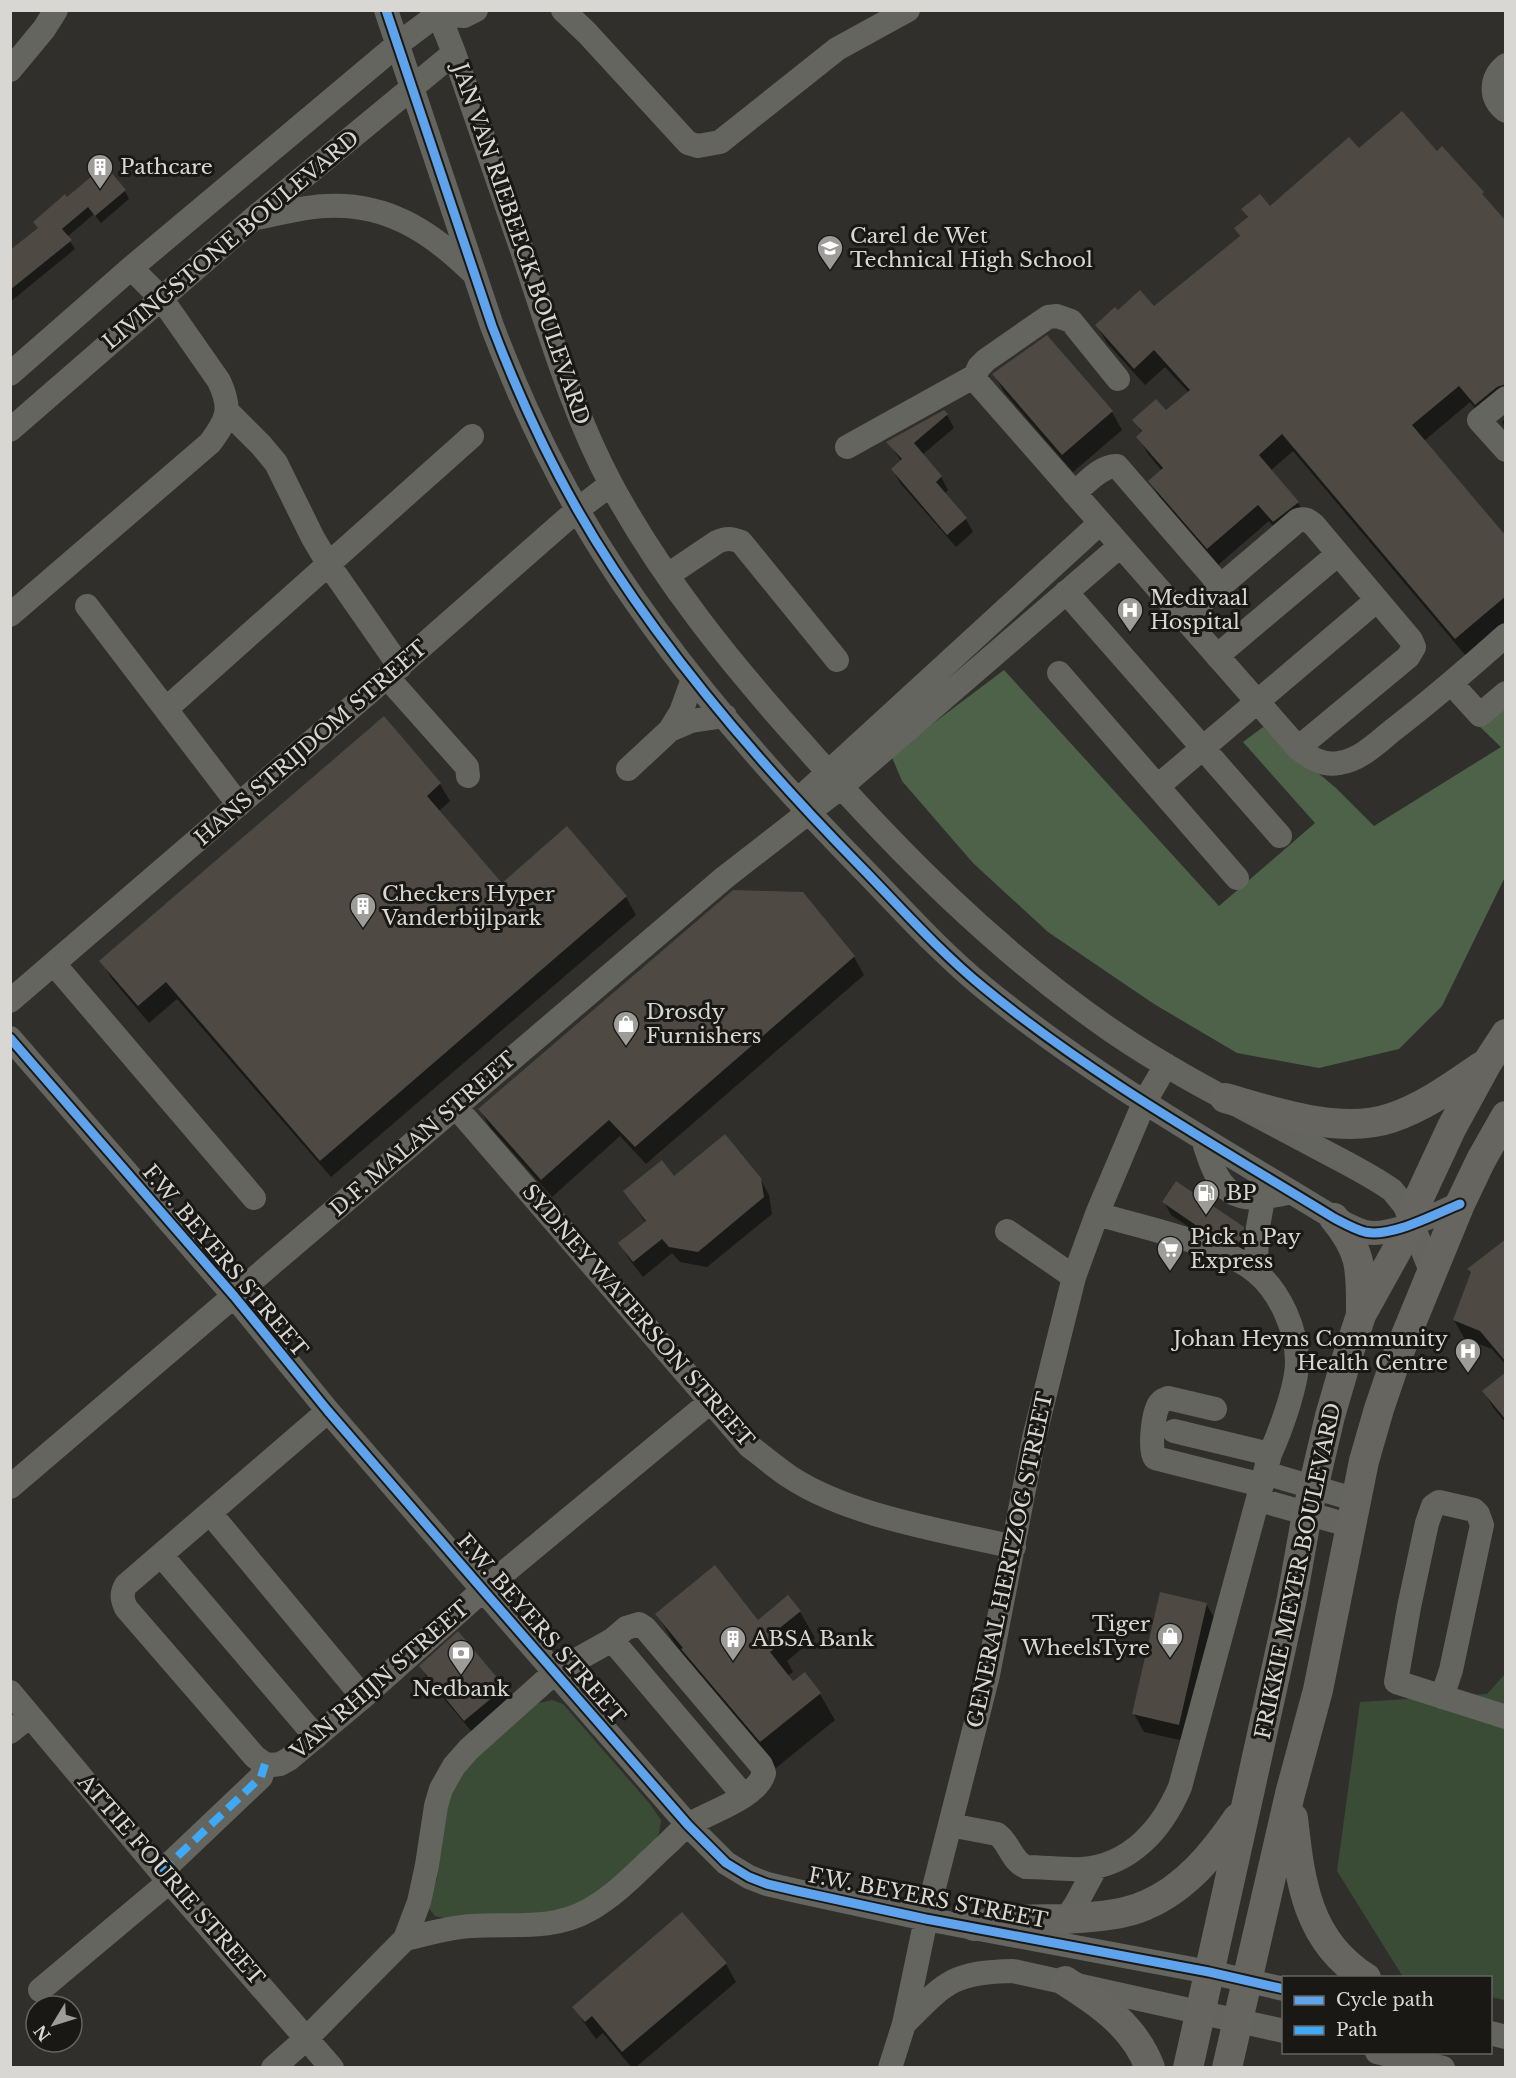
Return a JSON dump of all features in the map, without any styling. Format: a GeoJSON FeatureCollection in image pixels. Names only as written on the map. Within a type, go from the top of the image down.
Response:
{"type":"FeatureCollection","features":[{"type":"Feature","properties":{"kind":"main road","name":"FRIKKIE MEYER BOULEVARD"},"geometry":{"type":"LineString","coordinates":[[1188,2067],[1289,1610],[1310,1501],[1330,1416],[1361,1315],[1412,1223],[1423,1190],[1452,1126],[1506,1034]]}},
{"type":"Feature","properties":{"kind":"main road"},"geometry":{"type":"LineString","coordinates":[[1225,1098],[1316,1121],[1345,1124],[1373,1122],[1391,1118],[1422,1105],[1487,1063]]}},
{"type":"Feature","properties":{"kind":"main road","name":"FRIKKIE MEYER BOULEVARD"},"geometry":{"type":"LineString","coordinates":[[1227,2067],[1290,1794],[1317,1690],[1364,1461],[1379,1408],[1431,1271],[1460,1204],[1480,1160],[1506,1116]]}},
{"type":"Feature","properties":{"kind":"main road"},"geometry":{"type":"LineString","coordinates":[[1334,1218],[1354,1246],[1361,1282],[1361,1315]]}},
{"type":"Feature","properties":{"kind":"main road"},"geometry":{"type":"LineString","coordinates":[[1290,1794],[1298,1857],[1312,1916],[1326,1941],[1341,1959],[1365,1976]]}},
{"type":"Feature","properties":{"kind":"main road"},"geometry":{"type":"LineString","coordinates":[[974,1926],[992,1921],[1066,1919],[1117,1913],[1145,1906],[1170,1892],[1190,1876],[1217,1849],[1246,1807]]}},
{"type":"Feature","properties":{"kind":"main road"},"geometry":{"type":"LineString","coordinates":[[1065,1981],[1099,2002],[1114,2015],[1132,2035],[1150,2067]]}},
{"type":"Feature","properties":{"kind":"street"},"geometry":{"type":"LineString","coordinates":[[10,70],[44,29],[56,10]]}},
{"type":"Feature","properties":{"kind":"street"},"geometry":{"type":"LineString","coordinates":[[386,10],[507,366],[539,436],[577,510],[614,568],[693,679],[803,807],[935,942],[981,985],[1053,1040],[1144,1103],[1203,1139],[1334,1218],[1364,1232],[1390,1231],[1460,1204]]}},
{"type":"Feature","properties":{"kind":"street"},"geometry":{"type":"LineString","coordinates":[[563,10],[688,143],[698,146],[720,142],[814,65],[837,49],[908,10]]}},
{"type":"Feature","properties":{"kind":"street"},"geometry":{"type":"LineString","coordinates":[[437,12],[470,13],[454,53]]}},
{"type":"Feature","properties":{"kind":"street","name":"LIVINGSTONE BOULEVARD"},"geometry":{"type":"LineString","coordinates":[[10,374],[131,268],[437,12]]}},
{"type":"Feature","properties":{"kind":"street","name":"JAN VAN RIEBEECK BOULEVARD"},"geometry":{"type":"LineString","coordinates":[[437,12],[454,53],[558,361],[580,415],[611,484],[668,575],[716,641],[766,703],[835,780],[978,926],[1041,979],[1112,1031],[1166,1065],[1380,1182],[1399,1197],[1431,1271]]}},
{"type":"Feature","properties":{"kind":"street","name":"LIVINGSTONE BOULEVARD"},"geometry":{"type":"LineString","coordinates":[[10,430],[254,218],[454,53]]}},
{"type":"Feature","properties":{"kind":"street"},"geometry":{"type":"LineString","coordinates":[[1505,111],[1494,95],[1492,87],[1499,71],[1506,65]]}},
{"type":"Feature","properties":{"kind":"street"},"geometry":{"type":"LineString","coordinates":[[254,218],[325,206],[361,208],[398,218],[424,232],[446,246],[475,275]]}},
{"type":"Feature","properties":{"kind":"street"},"geometry":{"type":"LineString","coordinates":[[10,615],[210,443],[228,412],[226,395],[219,381],[161,298],[131,268]]}},
{"type":"Feature","properties":{"kind":"street"},"geometry":{"type":"LineString","coordinates":[[847,447],[975,376],[979,367],[986,360],[1048,318],[1058,316],[1071,321],[1118,379]]}},
{"type":"Feature","properties":{"kind":"street"},"geometry":{"type":"LineString","coordinates":[[975,376],[978,383],[1183,618],[1298,748],[1310,758],[1323,763],[1337,764],[1353,760],[1451,683],[1506,635]]}},
{"type":"Feature","properties":{"kind":"street"},"geometry":{"type":"LineString","coordinates":[[1506,398],[1479,420],[1506,450]]}},
{"type":"Feature","properties":{"kind":"street"},"geometry":{"type":"LineString","coordinates":[[228,412],[276,463],[313,538],[393,672],[429,726],[467,767],[468,776]]}},
{"type":"Feature","properties":{"kind":"street"},"geometry":{"type":"LineString","coordinates":[[166,709],[472,436]]}},
{"type":"Feature","properties":{"kind":"street"},"geometry":{"type":"LineString","coordinates":[[1074,493],[1104,469],[1112,465],[1117,466],[1220,585]]}},
{"type":"Feature","properties":{"kind":"street","name":"HANS STRIJDOM STREET"},"geometry":{"type":"LineString","coordinates":[[10,1001],[393,672],[577,510],[611,484]]}},
{"type":"Feature","properties":{"kind":"street"},"geometry":{"type":"LineString","coordinates":[[1183,618],[1298,520],[1303,518],[1314,525],[1411,640],[1414,647],[1408,657],[1298,748]]}},
{"type":"Feature","properties":{"kind":"street"},"geometry":{"type":"LineString","coordinates":[[835,780],[1100,523]]}},
{"type":"Feature","properties":{"kind":"street"},"geometry":{"type":"LineString","coordinates":[[668,575],[725,538],[733,538],[741,542],[837,660]]}},
{"type":"Feature","properties":{"kind":"street"},"geometry":{"type":"LineString","coordinates":[[835,780],[1120,546]]}},
{"type":"Feature","properties":{"kind":"street"},"geometry":{"type":"LineString","coordinates":[[1217,656],[1338,554]]}},
{"type":"Feature","properties":{"kind":"street"},"geometry":{"type":"LineString","coordinates":[[1066,592],[1280,836]]}},
{"type":"Feature","properties":{"kind":"street"},"geometry":{"type":"LineString","coordinates":[[1158,786],[1377,600]]}},
{"type":"Feature","properties":{"kind":"street"},"geometry":{"type":"LineString","coordinates":[[87,606],[239,805]]}},
{"type":"Feature","properties":{"kind":"street"},"geometry":{"type":"LineString","coordinates":[[1059,673],[1237,878]]}},
{"type":"Feature","properties":{"kind":"street"},"geometry":{"type":"LineString","coordinates":[[628,769],[670,730],[681,712],[693,679]]}},
{"type":"Feature","properties":{"kind":"street"},"geometry":{"type":"LineString","coordinates":[[1451,683],[1480,715],[1506,693]]}},
{"type":"Feature","properties":{"kind":"street"},"geometry":{"type":"LineString","coordinates":[[670,730],[691,721],[725,716]]}},
{"type":"Feature","properties":{"kind":"street","name":"D.F. MALAN STREET"},"geometry":{"type":"LineString","coordinates":[[10,1487],[724,878],[835,780]]}},
{"type":"Feature","properties":{"kind":"street"},"geometry":{"type":"LineString","coordinates":[[54,964],[254,1198]]}},
{"type":"Feature","properties":{"kind":"street","name":"F.W. BEYERS STREET"},"geometry":{"type":"LineString","coordinates":[[10,1038],[234,1296],[328,1411],[483,1590],[688,1825],[726,1863],[758,1880],[797,1891],[926,1919],[974,1926],[1282,1989]]}},
{"type":"Feature","properties":{"kind":"street","name":"GENERAL HERTZOG STREET"},"geometry":{"type":"LineString","coordinates":[[890,2067],[904,2024],[926,1919],[988,1675],[1034,1438],[1074,1277],[1097,1214],[1144,1103],[1166,1065]]}},
{"type":"Feature","properties":{"kind":"street","name":"SYDNEY WATERSON STREET"},"geometry":{"type":"LineString","coordinates":[[455,1106],[710,1402],[750,1446],[790,1478],[850,1505],[898,1520],[1014,1547]]}},
{"type":"Feature","properties":{"kind":"street"},"geometry":{"type":"LineString","coordinates":[[1203,1139],[1212,1167],[1221,1184],[1235,1194],[1263,1199],[1291,1192]]}},
{"type":"Feature","properties":{"kind":"street"},"geometry":{"type":"LineString","coordinates":[[1255,1271],[1258,1227],[1263,1199]]}},
{"type":"Feature","properties":{"kind":"street"},"geometry":{"type":"LineString","coordinates":[[950,1825],[997,1834],[1003,1838],[1020,1864],[1026,1867],[1080,1869],[1096,1867],[1121,1858],[1142,1845],[1158,1827],[1177,1794],[1198,1725],[1297,1362],[1291,1328],[1282,1308],[1273,1289],[1255,1271],[1231,1257],[1197,1243],[1097,1214]]}},
{"type":"Feature","properties":{"kind":"street"},"geometry":{"type":"LineString","coordinates":[[1007,1231],[1074,1277]]}},
{"type":"Feature","properties":{"kind":"street"},"geometry":{"type":"LineString","coordinates":[[1215,1409],[1168,1398],[1163,1400],[1157,1408],[1151,1444],[1152,1455],[1155,1458],[1264,1478]]}},
{"type":"Feature","properties":{"kind":"street","name":"VAN RHIJN STREET"},"geometry":{"type":"LineString","coordinates":[[328,1411],[126,1585],[122,1592],[126,1608],[248,1748],[266,1764],[280,1764],[316,1737],[483,1590],[710,1402]]}},
{"type":"Feature","properties":{"kind":"street"},"geometry":{"type":"LineString","coordinates":[[1174,1431],[1310,1501],[1355,1513]]}},
{"type":"Feature","properties":{"kind":"street"},"geometry":{"type":"LineString","coordinates":[[1442,1697],[1450,1671],[1482,1525],[1474,1510],[1439,1502],[1433,1506],[1426,1523],[1396,1681],[1399,1684],[1506,1717]]}},
{"type":"Feature","properties":{"kind":"street"},"geometry":{"type":"LineString","coordinates":[[210,1513],[363,1697]]}},
{"type":"Feature","properties":{"kind":"street"},"geometry":{"type":"LineString","coordinates":[[161,1555],[316,1737]]}},
{"type":"Feature","properties":{"kind":"street"},"geometry":{"type":"LineString","coordinates":[[273,2067],[307,2038],[405,1939],[419,1902],[435,1806],[449,1773],[469,1749],[555,1672],[612,1640],[626,1628],[639,1624],[645,1628],[761,1765],[764,1773],[759,1784],[744,1796],[688,1825],[608,1897],[571,1919],[552,1924],[473,1926],[405,1939]]}},
{"type":"Feature","properties":{"kind":"street"},"geometry":{"type":"LineString","coordinates":[[612,1640],[744,1796]]}},
{"type":"Feature","properties":{"kind":"street","name":"ATTIE FOURIE STREET"},"geometry":{"type":"LineString","coordinates":[[10,1692],[165,1877],[332,2067]]}},
{"type":"Feature","properties":{"kind":"street"},"geometry":{"type":"LineString","coordinates":[[10,1732],[30,1716]]}},
{"type":"Feature","properties":{"kind":"street"},"geometry":{"type":"LineString","coordinates":[[40,1990],[165,1877],[261,1777],[266,1764]]}},
{"type":"Feature","properties":{"kind":"street"},"geometry":{"type":"LineString","coordinates":[[1066,1919],[1096,1867]]}},
{"type":"Feature","properties":{"kind":"street"},"geometry":{"type":"LineString","coordinates":[[904,2024],[932,1995],[950,1982],[986,1971],[1013,1971],[1282,2031]]}},
{"type":"Feature","properties":{"kind":"street"},"geometry":{"type":"LineString","coordinates":[[1386,2054],[1443,2067]]}},
{"type":"Feature","properties":{"kind":"green space"},"geometry":{"type":"Polygon","coordinates":[[[1004,670],[1219,906],[1315,823],[1243,742],[1263,727],[1336,788],[1374,826],[1501,747],[1480,727],[1505,708],[1505,877],[1442,1006],[1399,1049],[1319,1068],[1237,1053],[1154,1004],[1048,932],[973,863],[902,781],[891,755],[1004,670]]]}},
{"type":"Feature","properties":{"kind":"green space"},"geometry":{"type":"Polygon","coordinates":[[[1505,1674],[1505,2000],[1492,1997],[1492,1976],[1402,1976],[1337,1871],[1360,1702],[1487,1694],[1505,1674]]]}},
{"type":"Feature","properties":{"kind":"green space"},"geometry":{"type":"Polygon","coordinates":[[[552,1700],[563,1704],[650,1804],[661,1820],[659,1834],[649,1848],[585,1904],[552,1918],[444,1918],[435,1916],[430,1910],[430,1897],[437,1879],[444,1807],[462,1766],[531,1705],[552,1700]]]}},
{"type":"Feature","properties":{"kind":"building"},"geometry":{"type":"Polygon","coordinates":[[[1402,111],[1437,151],[1442,146],[1484,192],[1482,194],[1506,221],[1506,384],[1497,387],[1475,405],[1459,386],[1412,425],[1506,536],[1506,596],[1455,639],[1282,434],[1259,455],[1299,502],[1273,522],[1258,505],[1207,549],[1148,481],[1163,468],[1136,437],[1142,431],[1132,420],[1156,399],[1166,410],[1190,390],[1154,350],[1134,369],[1095,325],[1115,307],[1118,310],[1140,290],[1154,306],[1240,236],[1234,228],[1248,217],[1241,209],[1260,194],[1270,206],[1349,137],[1359,148],[1402,111]]]}},
{"type":"Feature","properties":{"kind":"building"},"geometry":{"type":"Polygon","coordinates":[[[105,165],[126,190],[95,216],[88,207],[62,229],[72,240],[10,290],[10,250],[38,228],[33,222],[65,194],[67,197],[105,165]]]}},
{"type":"Feature","properties":{"kind":"building"},"geometry":{"type":"Polygon","coordinates":[[[1047,335],[1113,411],[1062,455],[992,374],[1047,335]]]}},
{"type":"Feature","properties":{"kind":"building"},"geometry":{"type":"Polygon","coordinates":[[[944,410],[948,414],[914,443],[942,476],[936,482],[967,518],[947,535],[891,469],[902,459],[886,442],[944,410]]]}},
{"type":"Feature","properties":{"kind":"building","name":"Checkers Hyper Vanderbijlpark"},"geometry":{"type":"Polygon","coordinates":[[[384,716],[441,783],[427,796],[502,883],[567,826],[627,896],[320,1161],[166,982],[138,1006],[99,961],[384,716]]]}},
{"type":"Feature","properties":{"kind":"building"},"geometry":{"type":"Polygon","coordinates":[[[733,890],[803,892],[855,956],[635,1147],[609,1120],[541,1180],[478,1109],[733,890]]]}},
{"type":"Feature","properties":{"kind":"building"},"geometry":{"type":"Polygon","coordinates":[[[725,1134],[761,1178],[764,1197],[698,1252],[669,1247],[662,1239],[633,1262],[618,1243],[646,1221],[623,1191],[662,1160],[674,1176],[725,1134]]]}},
{"type":"Feature","properties":{"kind":"building"},"geometry":{"type":"Polygon","coordinates":[[[1176,1181],[1244,1227],[1243,1237],[1238,1244],[1203,1230],[1162,1202],[1176,1181]]]}},
{"type":"Feature","properties":{"kind":"building"},"geometry":{"type":"Polygon","coordinates":[[[1506,1239],[1506,1362],[1480,1331],[1453,1320],[1471,1272],[1467,1269],[1506,1239]]]}},
{"type":"Feature","properties":{"kind":"building"},"geometry":{"type":"Polygon","coordinates":[[[1506,1372],[1506,1420],[1482,1391],[1506,1372]]]}},
{"type":"Feature","properties":{"kind":"building","name":"ABSA Bank"},"geometry":{"type":"Polygon","coordinates":[[[715,1565],[758,1620],[788,1595],[801,1611],[771,1635],[779,1645],[770,1652],[793,1681],[805,1672],[821,1693],[760,1742],[681,1649],[683,1648],[655,1614],[715,1565]]]}},
{"type":"Feature","properties":{"kind":"building","name":"Tiger WheelsTyre"},"geometry":{"type":"Polygon","coordinates":[[[1160,1592],[1207,1603],[1179,1725],[1132,1714],[1160,1592]]]}},
{"type":"Feature","properties":{"kind":"building","name":"Nedbank"},"geometry":{"type":"Polygon","coordinates":[[[458,1631],[505,1687],[464,1721],[419,1666],[458,1631]]]}},
{"type":"Feature","properties":{"kind":"building"},"geometry":{"type":"Polygon","coordinates":[[[682,1912],[727,1963],[622,2052],[592,2016],[585,2022],[572,2007],[682,1912]]]}},
{"type":"Feature","properties":{"kind":"marked path"},"geometry":{"type":"LineString","coordinates":[[161,1872],[261,1777],[265,1764]]}},
{"type":"Feature","properties":{"kind":"cycle path"},"geometry":{"type":"LineString","coordinates":[[386,10],[492,326],[553,465],[606,557],[638,605],[672,652],[745,742],[823,827],[951,959],[1024,1019],[1110,1080],[1353,1228],[1365,1232],[1387,1232],[1426,1219],[1460,1204]]}},
{"type":"Feature","properties":{"kind":"cycle path"},"geometry":{"type":"LineString","coordinates":[[10,1038],[234,1296],[328,1411],[483,1590],[688,1825],[726,1863],[749,1877],[797,1891],[926,1919],[1209,1972],[1282,1989]]}},
{"type":"Feature","properties":{"kind":"place","name":"Pathcare"},"geometry":{"type":"Point","coordinates":[100,190]}},
{"type":"Feature","properties":{"kind":"place","name":"Carel de Wet Technical High School"},"geometry":{"type":"Point","coordinates":[830,271]}},
{"type":"Feature","properties":{"kind":"place","name":"Medivaal Hospital"},"geometry":{"type":"Point","coordinates":[1130,633]}},
{"type":"Feature","properties":{"kind":"place","name":"Checkers Hyper Vanderbijlpark"},"geometry":{"type":"Point","coordinates":[363,929]}},
{"type":"Feature","properties":{"kind":"place","name":"Drosdy Furnishers"},"geometry":{"type":"Point","coordinates":[626,1047]}},
{"type":"Feature","properties":{"kind":"place","name":"BP"},"geometry":{"type":"Point","coordinates":[1206,1216]}},
{"type":"Feature","properties":{"kind":"place","name":"Pick n Pay Express"},"geometry":{"type":"Point","coordinates":[1170,1272]}},
{"type":"Feature","properties":{"kind":"place","name":"Johan Heyns Community Health Centre"},"geometry":{"type":"Point","coordinates":[1468,1374]}},
{"type":"Feature","properties":{"kind":"place","name":"Tiger WheelsTyre"},"geometry":{"type":"Point","coordinates":[1170,1659]}},
{"type":"Feature","properties":{"kind":"place","name":"ABSA Bank"},"geometry":{"type":"Point","coordinates":[733,1662]}},
{"type":"Feature","properties":{"kind":"place","name":"Nedbank"},"geometry":{"type":"Point","coordinates":[461,1676]}}]}
